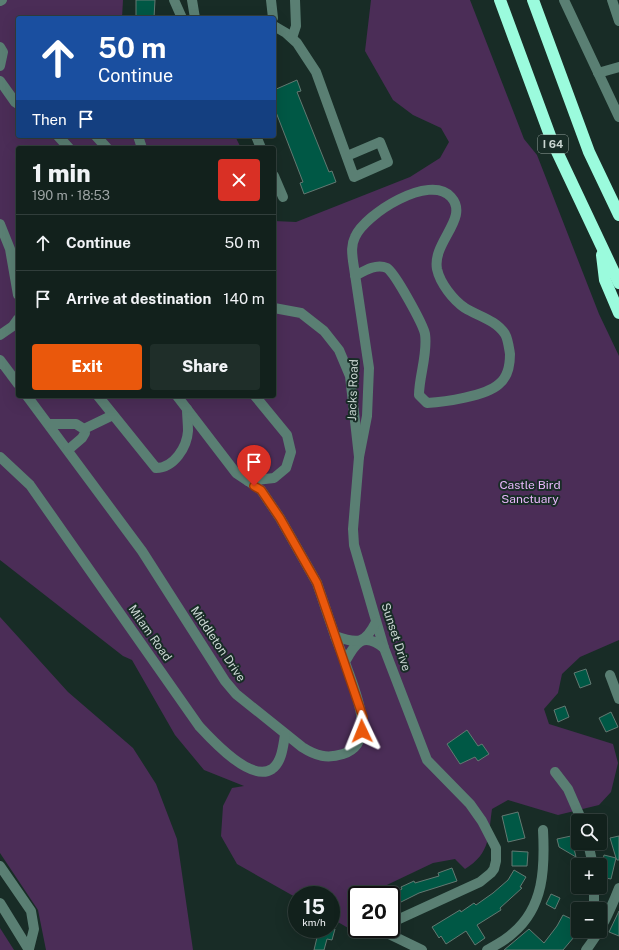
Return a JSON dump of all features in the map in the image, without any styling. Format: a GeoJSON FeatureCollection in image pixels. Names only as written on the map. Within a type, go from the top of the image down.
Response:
{"type":"FeatureCollection","features":[{"type":"Feature","properties":{"kind":"highway","name":"I 64"},"geometry":{"type":"LineString","coordinates":[[500,0],[552,141],[619,283]]}},
{"type":"Feature","properties":{"kind":"highway","name":"I 64"},"geometry":{"type":"LineString","coordinates":[[533,0],[589,152],[619,215]]}},
{"type":"Feature","properties":{"kind":"highway"},"geometry":{"type":"LineString","coordinates":[[589,152],[619,206]]}},
{"type":"Feature","properties":{"kind":"highway"},"geometry":{"type":"LineString","coordinates":[[601,246],[605,280],[619,313]]}},
{"type":"Feature","properties":{"kind":"street"},"geometry":{"type":"LineString","coordinates":[[174,0],[181,16]]}},
{"type":"Feature","properties":{"kind":"street"},"geometry":{"type":"LineString","coordinates":[[192,0],[195,16]]}},
{"type":"Feature","properties":{"kind":"street"},"geometry":{"type":"LineString","coordinates":[[271,0],[272,16]]}},
{"type":"Feature","properties":{"kind":"street"},"geometry":{"type":"LineString","coordinates":[[292,38],[296,26],[295,0]]}},
{"type":"Feature","properties":{"kind":"street"},"geometry":{"type":"LineString","coordinates":[[564,0],[619,117]]}},
{"type":"Feature","properties":{"kind":"street"},"geometry":{"type":"LineString","coordinates":[[612,0],[619,21]]}},
{"type":"Feature","properties":{"kind":"street"},"geometry":{"type":"LineString","coordinates":[[276,27],[292,38],[304,52],[316,72],[347,156]]}},
{"type":"Feature","properties":{"kind":"street"},"geometry":{"type":"LineString","coordinates":[[0,47],[3,52],[0,66]]}},
{"type":"Feature","properties":{"kind":"street"},"geometry":{"type":"LineString","coordinates":[[598,73],[619,67]]}},
{"type":"Feature","properties":{"kind":"street"},"geometry":{"type":"LineString","coordinates":[[0,81],[16,103]]}},
{"type":"Feature","properties":{"kind":"street"},"geometry":{"type":"LineString","coordinates":[[60,138],[67,146]]}},
{"type":"Feature","properties":{"kind":"street"},"geometry":{"type":"LineString","coordinates":[[98,138],[105,146]]}},
{"type":"Feature","properties":{"kind":"street"},"geometry":{"type":"LineString","coordinates":[[276,181],[283,197]]}},
{"type":"Feature","properties":{"kind":"street","name":"Jacks Road"},"geometry":{"type":"LineString","coordinates":[[355,276],[370,268],[380,267],[388,268],[397,280],[421,323],[425,336],[418,396],[427,403],[437,403],[484,392],[499,385],[504,379],[510,364],[509,348],[505,334],[497,325],[464,307],[452,296],[440,278],[437,268],[441,245],[458,214],[457,206],[451,196],[438,190],[420,192],[397,199],[377,212],[363,225],[355,237],[352,250],[355,276],[369,368],[367,416],[359,457]]}},
{"type":"Feature","properties":{"kind":"street"},"geometry":{"type":"LineString","coordinates":[[0,224],[10,249],[16,284]]}},
{"type":"Feature","properties":{"kind":"street","name":"Sunset Drive"},"geometry":{"type":"LineString","coordinates":[[276,308],[301,313],[324,331],[339,350],[350,376],[359,457],[354,545],[384,648],[427,760],[470,804],[482,821],[496,848],[496,861],[491,873],[480,882],[400,919]]}},
{"type":"Feature","properties":{"kind":"street"},"geometry":{"type":"LineString","coordinates":[[0,335],[13,326],[16,321]]}},
{"type":"Feature","properties":{"kind":"street"},"geometry":{"type":"LineString","coordinates":[[0,360],[16,381]]}},
{"type":"Feature","properties":{"kind":"street","name":"Middleton Drive"},"geometry":{"type":"LineString","coordinates":[[30,398],[142,551],[225,681],[236,694],[285,735],[312,754],[324,757],[333,757],[348,752],[357,744],[362,731],[363,717],[317,583],[280,518],[261,490],[236,473],[179,398]]}},
{"type":"Feature","properties":{"kind":"street"},"geometry":{"type":"LineString","coordinates":[[100,398],[156,468],[162,468],[169,465],[180,453],[185,444],[188,432],[187,408]]}},
{"type":"Feature","properties":{"kind":"street"},"geometry":{"type":"LineString","coordinates":[[248,481],[274,478],[286,468],[291,452],[287,435],[257,398]]}},
{"type":"Feature","properties":{"kind":"street"},"geometry":{"type":"LineString","coordinates":[[84,429],[113,416]]}},
{"type":"Feature","properties":{"kind":"street"},"geometry":{"type":"LineString","coordinates":[[49,424],[76,424],[84,429]]}},
{"type":"Feature","properties":{"kind":"street"},"geometry":{"type":"LineString","coordinates":[[68,450],[82,438],[85,433],[84,429]]}},
{"type":"Feature","properties":{"kind":"street","name":"Milam Road"},"geometry":{"type":"LineString","coordinates":[[0,457],[30,485],[199,726],[220,748],[249,769],[262,772],[272,768],[278,761],[285,735]]}},
{"type":"Feature","properties":{"kind":"street"},"geometry":{"type":"LineString","coordinates":[[345,662],[352,648],[371,632],[376,622]]}},
{"type":"Feature","properties":{"kind":"street"},"geometry":{"type":"LineString","coordinates":[[335,636],[353,642],[362,640],[378,643],[384,648]]}},
{"type":"Feature","properties":{"kind":"street"},"geometry":{"type":"LineString","coordinates":[[610,675],[619,699]]}},
{"type":"Feature","properties":{"kind":"street"},"geometry":{"type":"LineString","coordinates":[[555,772],[568,789],[579,814]]}},
{"type":"Feature","properties":{"kind":"street"},"geometry":{"type":"LineString","coordinates":[[487,950],[512,934],[524,924],[532,911],[541,884],[545,855],[543,830]]}},
{"type":"Feature","properties":{"kind":"street"},"geometry":{"type":"LineString","coordinates":[[0,866],[31,911],[34,929],[29,950]]}},
{"type":"Feature","properties":{"kind":"street"},"geometry":{"type":"LineString","coordinates":[[607,919],[619,888]]}},
{"type":"Feature","properties":{"kind":"street"},"geometry":{"type":"LineString","coordinates":[[0,904],[29,950]]}},
{"type":"Feature","properties":{"kind":"street"},"geometry":{"type":"LineString","coordinates":[[397,938],[422,950]]}},
{"type":"Feature","properties":{"kind":"street"},"geometry":{"type":"LineString","coordinates":[[586,950],[593,938]]}},
{"type":"Feature","properties":{"kind":"green space","name":"Castle Bird Sanctuary"},"geometry":{"type":"Polygon","coordinates":[[[0,0],[123,0],[122,16],[16,16],[16,138],[236,138],[240,146],[16,146],[16,398],[276,398],[276,221],[296,222],[410,177],[440,158],[449,142],[441,128],[413,115],[393,100],[365,51],[371,0],[470,0],[524,139],[537,155],[599,314],[619,356],[619,640],[580,657],[562,674],[558,693],[544,709],[549,724],[613,744],[618,763],[611,792],[599,805],[558,815],[508,800],[492,809],[489,836],[484,850],[480,857],[465,869],[455,859],[433,863],[385,886],[348,886],[348,928],[340,923],[340,886],[288,886],[288,893],[237,864],[221,836],[223,806],[232,788],[244,786],[204,770],[175,735],[132,660],[123,656],[0,560],[0,0]]]}},
{"type":"Feature","properties":{"kind":"green space"},"geometry":{"type":"Polygon","coordinates":[[[0,617],[68,692],[133,748],[156,784],[177,839],[193,950],[46,950],[38,910],[0,853],[0,617]]]}},
{"type":"Feature","properties":{"kind":"green space"},"geometry":{"type":"Polygon","coordinates":[[[0,928],[14,950],[0,950],[0,928]]]}},
{"type":"Feature","properties":{"kind":"building"},"geometry":{"type":"Polygon","coordinates":[[[136,0],[155,0],[154,16],[136,16],[136,0]]]}},
{"type":"Feature","properties":{"kind":"building"},"geometry":{"type":"Polygon","coordinates":[[[297,80],[301,91],[297,92],[329,172],[332,171],[336,182],[304,194],[300,183],[303,182],[276,112],[276,89],[297,80]]]}},
{"type":"Feature","properties":{"kind":"building"},"geometry":{"type":"Polygon","coordinates":[[[586,669],[591,684],[580,688],[574,673],[586,669]]]}},
{"type":"Feature","properties":{"kind":"building"},"geometry":{"type":"Polygon","coordinates":[[[565,706],[569,717],[558,722],[554,710],[565,706]]]}},
{"type":"Feature","properties":{"kind":"building"},"geometry":{"type":"Polygon","coordinates":[[[611,712],[618,727],[606,732],[599,718],[611,712]]]}},
{"type":"Feature","properties":{"kind":"building"},"geometry":{"type":"Polygon","coordinates":[[[467,730],[478,746],[482,744],[489,754],[478,761],[475,757],[460,764],[447,744],[467,730]]]}},
{"type":"Feature","properties":{"kind":"building"},"geometry":{"type":"Polygon","coordinates":[[[518,812],[525,838],[508,842],[502,816],[518,812]]]}},
{"type":"Feature","properties":{"kind":"building"},"geometry":{"type":"Polygon","coordinates":[[[571,836],[571,850],[574,850],[576,857],[559,847],[557,839],[571,836]]]}},
{"type":"Feature","properties":{"kind":"building"},"geometry":{"type":"Polygon","coordinates":[[[619,836],[619,860],[616,858],[610,838],[619,836]]]}},
{"type":"Feature","properties":{"kind":"building"},"geometry":{"type":"Polygon","coordinates":[[[512,851],[528,852],[527,866],[512,866],[512,851]]]}},
{"type":"Feature","properties":{"kind":"building"},"geometry":{"type":"Polygon","coordinates":[[[604,855],[616,858],[611,879],[607,878],[607,858],[603,858],[604,855]]]}},
{"type":"Feature","properties":{"kind":"building"},"geometry":{"type":"Polygon","coordinates":[[[452,868],[457,881],[419,893],[400,902],[401,887],[414,881],[415,883],[439,876],[438,873],[452,868]]]}},
{"type":"Feature","properties":{"kind":"building"},"geometry":{"type":"Polygon","coordinates":[[[514,870],[526,877],[520,887],[522,888],[500,908],[501,910],[477,925],[485,938],[475,945],[466,931],[446,944],[441,936],[439,938],[432,927],[460,910],[461,912],[474,903],[476,905],[508,880],[514,870]]]}},
{"type":"Feature","properties":{"kind":"building"},"geometry":{"type":"Polygon","coordinates":[[[551,894],[560,898],[555,909],[546,904],[551,894]]]}},
{"type":"Feature","properties":{"kind":"building"},"geometry":{"type":"Polygon","coordinates":[[[619,911],[619,936],[609,932],[619,911]]]}},
{"type":"Feature","properties":{"kind":"building"},"geometry":{"type":"Polygon","coordinates":[[[563,915],[571,919],[571,938],[573,938],[563,950],[504,950],[529,929],[544,943],[557,926],[563,915]]]}},
{"type":"Feature","properties":{"kind":"building"},"geometry":{"type":"Polygon","coordinates":[[[317,938],[333,938],[332,940],[327,939],[324,950],[314,950],[317,938]]]}},
{"type":"Feature","properties":{"kind":"route"},"geometry":{"type":"LineString","coordinates":[[254,486],[261,490],[280,518],[317,583],[363,717],[362,731]]}}]}
